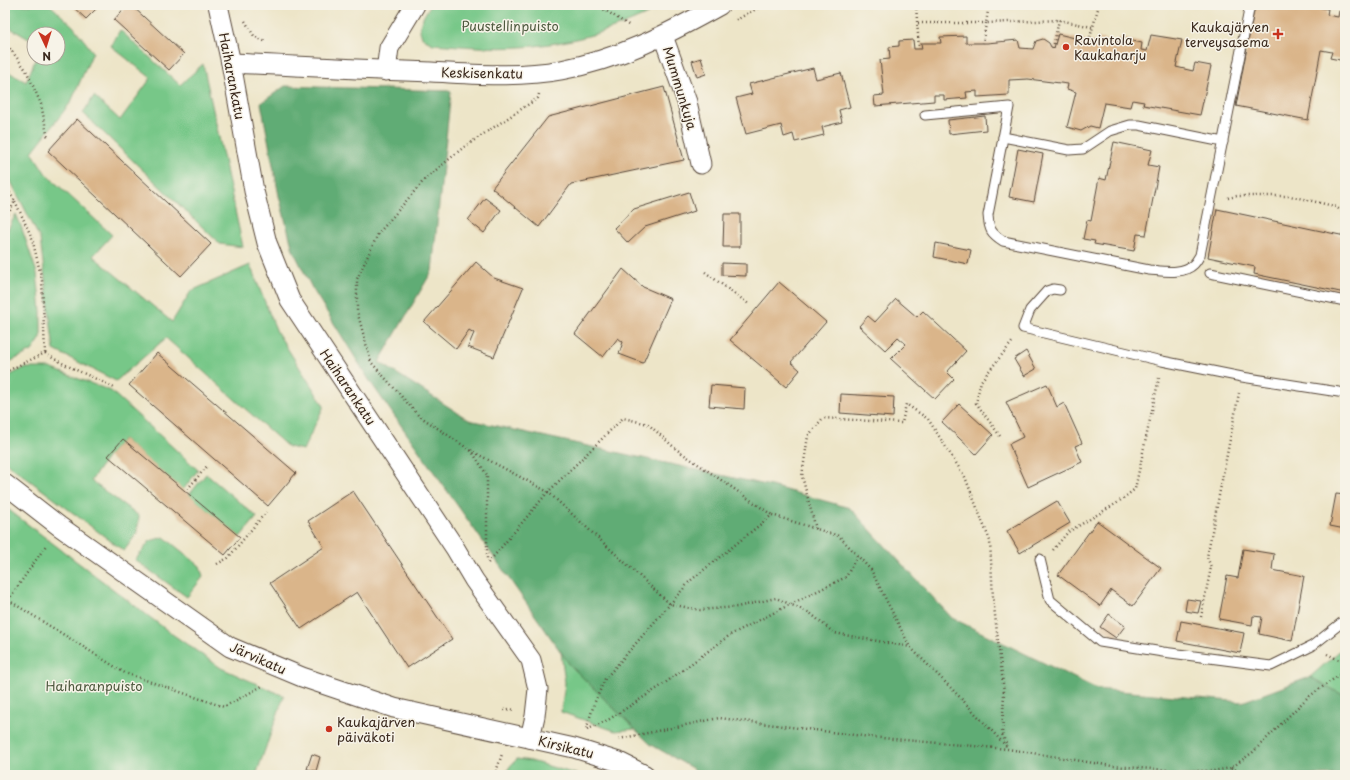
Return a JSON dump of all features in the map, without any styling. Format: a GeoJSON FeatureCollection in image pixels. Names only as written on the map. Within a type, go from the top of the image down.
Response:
{"type":"FeatureCollection","features":[{"type":"Feature","properties":{"kind":"street"},"geometry":{"type":"LineString","coordinates":[[386,71],[389,48],[415,5]]}},
{"type":"Feature","properties":{"kind":"street","name":"Keskisenkatu"},"geometry":{"type":"LineString","coordinates":[[231,63],[386,71],[516,74],[561,70],[629,51],[663,36],[720,5]]}},
{"type":"Feature","properties":{"kind":"street","name":"Haiharankatu"},"geometry":{"type":"LineString","coordinates":[[220,14],[231,63],[254,191],[265,235],[290,300],[455,548],[474,580],[531,660],[538,689],[535,716],[530,738]]}},
{"type":"Feature","properties":{"kind":"street","name":"Mummunkuja"},"geometry":{"type":"LineString","coordinates":[[663,36],[687,102],[701,164]]}},
{"type":"Feature","properties":{"kind":"street","name":"Järvikatu"},"geometry":{"type":"LineString","coordinates":[[5,484],[59,526],[230,647],[302,677],[394,708],[530,738]]}},
{"type":"Feature","properties":{"kind":"street","name":"Kirsikatu"},"geometry":{"type":"LineString","coordinates":[[530,738],[574,748],[619,762],[645,775]]}},
{"type":"Feature","properties":{"kind":"lane"},"geometry":{"type":"LineString","coordinates":[[926,115],[1009,108],[988,215],[989,226],[993,234],[1003,241],[1149,270],[1172,271],[1186,269],[1194,264],[1200,255],[1212,202],[1250,5]]}},
{"type":"Feature","properties":{"kind":"lane"},"geometry":{"type":"LineString","coordinates":[[1003,137],[1069,150],[1083,149],[1110,132],[1134,125],[1223,142]]}},
{"type":"Feature","properties":{"kind":"lane"},"geometry":{"type":"LineString","coordinates":[[1210,273],[1345,302]]}},
{"type":"Feature","properties":{"kind":"lane"},"geometry":{"type":"LineString","coordinates":[[1060,290],[1053,289],[1047,291],[1030,310],[1023,328],[1162,361],[1242,377],[1345,393]]}},
{"type":"Feature","properties":{"kind":"lane"},"geometry":{"type":"LineString","coordinates":[[1040,559],[1050,600],[1100,642],[1271,666],[1312,646],[1345,620]]}},
{"type":"Feature","properties":{"kind":"path"},"geometry":{"type":"LineString","coordinates":[[597,5],[632,27],[626,30]]}},
{"type":"Feature","properties":{"kind":"path"},"geometry":{"type":"LineString","coordinates":[[916,5],[919,49]]}},
{"type":"Feature","properties":{"kind":"path"},"geometry":{"type":"LineString","coordinates":[[983,43],[989,5]]}},
{"type":"Feature","properties":{"kind":"path"},"geometry":{"type":"LineString","coordinates":[[1088,41],[1099,5]]}},
{"type":"Feature","properties":{"kind":"path"},"geometry":{"type":"LineString","coordinates":[[220,14],[243,18],[254,36],[268,43]]}},
{"type":"Feature","properties":{"kind":"path"},"geometry":{"type":"LineString","coordinates":[[918,22],[986,23],[1059,20],[1092,27]]}},
{"type":"Feature","properties":{"kind":"path"},"geometry":{"type":"LineString","coordinates":[[1053,48],[1059,20]]}},
{"type":"Feature","properties":{"kind":"path"},"geometry":{"type":"LineString","coordinates":[[5,42],[26,70],[40,104],[48,138]]}},
{"type":"Feature","properties":{"kind":"path"},"geometry":{"type":"LineString","coordinates":[[544,72],[538,98],[464,147],[425,179],[378,234],[357,279],[357,311],[371,362],[418,415],[470,450],[548,492],[670,604],[700,610],[737,607],[776,598],[810,613],[834,633],[910,647]]}},
{"type":"Feature","properties":{"kind":"path"},"geometry":{"type":"LineString","coordinates":[[5,186],[15,201],[32,238],[42,280],[45,353]]}},
{"type":"Feature","properties":{"kind":"path"},"geometry":{"type":"LineString","coordinates":[[1212,202],[1237,196],[1290,196],[1334,206],[1345,213]]}},
{"type":"Feature","properties":{"kind":"path"},"geometry":{"type":"LineString","coordinates":[[5,220],[15,201]]}},
{"type":"Feature","properties":{"kind":"path"},"geometry":{"type":"LineString","coordinates":[[705,272],[750,305]]}},
{"type":"Feature","properties":{"kind":"path"},"geometry":{"type":"LineString","coordinates":[[1000,436],[976,403],[981,381],[1023,328]]}},
{"type":"Feature","properties":{"kind":"path"},"geometry":{"type":"LineString","coordinates":[[5,372],[45,353]]}},
{"type":"Feature","properties":{"kind":"path"},"geometry":{"type":"LineString","coordinates":[[45,353],[57,361],[116,389]]}},
{"type":"Feature","properties":{"kind":"path"},"geometry":{"type":"LineString","coordinates":[[1040,559],[1050,553],[1068,532],[1117,503],[1135,489],[1162,361]]}},
{"type":"Feature","properties":{"kind":"path"},"geometry":{"type":"LineString","coordinates":[[1202,617],[1211,567],[1208,557],[1242,377]]}},
{"type":"Feature","properties":{"kind":"path"},"geometry":{"type":"LineString","coordinates":[[816,529],[802,476],[808,436],[823,418],[902,423],[906,404],[928,419],[965,477],[990,541],[993,598],[1004,692],[1002,734],[1008,749]]}},
{"type":"Feature","properties":{"kind":"path"},"geometry":{"type":"LineString","coordinates":[[470,450],[486,475],[488,563],[548,492],[623,418],[648,424],[676,449],[772,515],[839,536],[871,570],[910,647],[953,690],[1008,749]]}},
{"type":"Feature","properties":{"kind":"path"},"geometry":{"type":"LineString","coordinates":[[185,492],[208,465]]}},
{"type":"Feature","properties":{"kind":"path"},"geometry":{"type":"LineString","coordinates":[[217,564],[228,558],[266,512]]}},
{"type":"Feature","properties":{"kind":"path"},"geometry":{"type":"LineString","coordinates":[[772,515],[690,581],[605,679],[594,704],[586,730],[608,720],[661,686],[730,635],[846,577],[857,556]]}},
{"type":"Feature","properties":{"kind":"path"},"geometry":{"type":"LineString","coordinates":[[5,606],[59,526]]}},
{"type":"Feature","properties":{"kind":"path"},"geometry":{"type":"LineString","coordinates":[[5,598],[9,599],[125,672],[224,707],[266,684]]}},
{"type":"Feature","properties":{"kind":"path"},"geometry":{"type":"LineString","coordinates":[[620,739],[719,718],[870,737],[1008,749],[1112,766],[1181,771],[1213,771],[1231,768],[1252,752],[1307,698],[1345,671]]}},
{"type":"Feature","properties":{"kind":"path"},"geometry":{"type":"LineString","coordinates":[[1231,768],[1248,775]]}},
{"type":"Feature","properties":{"kind":"path"},"geometry":{"type":"LineString","coordinates":[[1212,775],[1213,771]]}},
{"type":"Feature","properties":{"kind":"green space"},"geometry":{"type":"Polygon","coordinates":[[[5,5],[50,5],[73,26],[93,52],[71,102],[32,152],[46,174],[112,235],[93,256],[172,322],[191,291],[250,265],[277,332],[324,406],[303,450],[288,447],[166,338],[116,381],[54,350],[40,239],[5,170],[5,70],[26,82],[33,66],[66,66],[66,26],[26,26],[26,37],[5,25],[5,5]]]}},
{"type":"Feature","properties":{"kind":"green space","name":"Puustellinpuisto"},"geometry":{"type":"Polygon","coordinates":[[[431,5],[665,5],[648,14],[614,28],[577,39],[559,43],[499,48],[433,44],[424,39],[421,35],[420,26],[431,5]]]}},
{"type":"Feature","properties":{"kind":"green space"},"geometry":{"type":"Polygon","coordinates":[[[120,30],[180,85],[203,64],[243,247],[220,244],[83,113],[94,96],[120,120],[151,78],[111,46],[120,30]]]}},
{"type":"Feature","properties":{"kind":"green space"},"geometry":{"type":"Polygon","coordinates":[[[285,86],[451,91],[432,271],[379,362],[469,420],[771,486],[850,508],[952,618],[1097,689],[1242,702],[1310,677],[1345,696],[1345,775],[704,775],[650,744],[570,665],[371,383],[312,288],[293,250],[279,196],[261,103],[285,86]]]}},
{"type":"Feature","properties":{"kind":"green space"},"geometry":{"type":"Polygon","coordinates":[[[16,214],[37,273],[41,311],[41,338],[32,351],[5,364],[5,235],[16,214]]]}},
{"type":"Feature","properties":{"kind":"green space"},"geometry":{"type":"Polygon","coordinates":[[[24,368],[50,368],[111,391],[198,470],[183,490],[123,439],[108,456],[91,481],[139,516],[137,533],[124,551],[5,462],[5,378],[24,368]]]}},
{"type":"Feature","properties":{"kind":"green space"},"geometry":{"type":"Polygon","coordinates":[[[206,474],[257,517],[240,537],[189,495],[206,474]]]}},
{"type":"Feature","properties":{"kind":"green space","name":"Haiharanpuisto"},"geometry":{"type":"Polygon","coordinates":[[[5,507],[172,634],[221,668],[284,696],[256,775],[5,775],[5,507]]]}},
{"type":"Feature","properties":{"kind":"green space"},"geometry":{"type":"Polygon","coordinates":[[[164,537],[200,566],[203,577],[187,597],[135,560],[150,541],[164,537]]]}},
{"type":"Feature","properties":{"kind":"green space"},"geometry":{"type":"Polygon","coordinates":[[[1345,646],[1345,696],[1310,677],[1345,646]]]}},
{"type":"Feature","properties":{"kind":"green space"},"geometry":{"type":"Polygon","coordinates":[[[561,652],[570,665],[635,729],[615,731],[561,712],[565,683],[561,652]]]}},
{"type":"Feature","properties":{"kind":"green space"},"geometry":{"type":"Polygon","coordinates":[[[517,759],[531,761],[579,775],[504,775],[517,759]]]}},
{"type":"Feature","properties":{"kind":"building"},"geometry":{"type":"Polygon","coordinates":[[[71,5],[100,5],[86,19],[71,5]]]}},
{"type":"Feature","properties":{"kind":"building"},"geometry":{"type":"Polygon","coordinates":[[[127,5],[131,5],[184,54],[169,70],[114,20],[127,5]]]}},
{"type":"Feature","properties":{"kind":"building"},"geometry":{"type":"Polygon","coordinates":[[[1255,5],[1306,5],[1328,9],[1327,15],[1338,17],[1339,11],[1345,12],[1345,61],[1330,58],[1332,52],[1321,50],[1308,120],[1236,106],[1255,5]]]}},
{"type":"Feature","properties":{"kind":"building"},"geometry":{"type":"Polygon","coordinates":[[[1058,34],[1096,43],[1097,38],[1118,43],[1119,38],[1142,43],[1141,50],[1147,51],[1151,35],[1182,40],[1176,67],[1193,71],[1195,63],[1211,66],[1200,115],[1143,105],[1144,102],[1132,100],[1130,107],[1104,103],[1098,128],[1090,126],[1081,131],[1067,127],[1076,92],[1067,89],[1068,84],[1028,79],[1009,80],[1009,95],[977,97],[977,91],[966,92],[967,98],[944,100],[944,95],[934,95],[934,101],[875,106],[874,96],[884,95],[880,60],[890,59],[889,47],[899,46],[899,41],[913,40],[914,49],[922,49],[921,43],[941,43],[940,37],[966,36],[966,43],[987,43],[1018,40],[1020,48],[1033,49],[1036,41],[1043,39],[1054,48],[1058,34]]]}},
{"type":"Feature","properties":{"kind":"building"},"geometry":{"type":"Polygon","coordinates":[[[701,58],[706,74],[697,77],[692,61],[701,58]]]}},
{"type":"Feature","properties":{"kind":"building"},"geometry":{"type":"Polygon","coordinates":[[[813,68],[816,79],[841,73],[850,107],[839,110],[842,122],[822,127],[824,135],[795,142],[793,134],[784,137],[781,125],[746,134],[736,98],[752,94],[749,84],[813,68]]]}},
{"type":"Feature","properties":{"kind":"building"},"geometry":{"type":"Polygon","coordinates":[[[664,87],[684,160],[571,184],[539,227],[492,188],[548,117],[664,87]]]}},
{"type":"Feature","properties":{"kind":"building"},"geometry":{"type":"Polygon","coordinates":[[[985,116],[986,130],[949,134],[948,120],[985,116]]]}},
{"type":"Feature","properties":{"kind":"building"},"geometry":{"type":"Polygon","coordinates":[[[77,119],[211,244],[181,276],[48,151],[77,119]]]}},
{"type":"Feature","properties":{"kind":"building"},"geometry":{"type":"Polygon","coordinates":[[[1114,142],[1152,150],[1148,165],[1159,167],[1146,235],[1137,234],[1134,251],[1094,244],[1095,241],[1083,239],[1087,220],[1091,221],[1099,178],[1106,180],[1114,142]]]}},
{"type":"Feature","properties":{"kind":"building"},"geometry":{"type":"Polygon","coordinates":[[[1018,149],[1043,154],[1034,202],[1009,197],[1018,149]]]}},
{"type":"Feature","properties":{"kind":"building"},"geometry":{"type":"Polygon","coordinates":[[[689,192],[695,211],[645,227],[628,243],[614,228],[634,209],[689,192]]]}},
{"type":"Feature","properties":{"kind":"building"},"geometry":{"type":"Polygon","coordinates":[[[485,198],[501,210],[484,233],[468,220],[485,198]]]}},
{"type":"Feature","properties":{"kind":"building"},"geometry":{"type":"Polygon","coordinates":[[[1217,209],[1345,236],[1345,293],[1254,274],[1255,267],[1208,257],[1217,209]]]}},
{"type":"Feature","properties":{"kind":"building"},"geometry":{"type":"Polygon","coordinates":[[[724,214],[740,214],[740,247],[723,247],[724,214]]]}},
{"type":"Feature","properties":{"kind":"building"},"geometry":{"type":"Polygon","coordinates":[[[936,243],[971,250],[968,264],[934,257],[936,243]]]}},
{"type":"Feature","properties":{"kind":"building"},"geometry":{"type":"Polygon","coordinates":[[[476,262],[494,278],[523,288],[494,357],[468,347],[474,333],[469,330],[456,349],[424,322],[476,262]]]}},
{"type":"Feature","properties":{"kind":"building"},"geometry":{"type":"Polygon","coordinates":[[[722,263],[746,264],[746,276],[722,275],[722,263]]]}},
{"type":"Feature","properties":{"kind":"building"},"geometry":{"type":"Polygon","coordinates":[[[623,269],[643,287],[671,299],[643,363],[619,354],[623,342],[618,338],[603,357],[575,334],[623,269]]]}},
{"type":"Feature","properties":{"kind":"building"},"geometry":{"type":"Polygon","coordinates":[[[779,282],[826,322],[791,362],[800,370],[786,387],[730,340],[779,282]]]}},
{"type":"Feature","properties":{"kind":"building"},"geometry":{"type":"Polygon","coordinates":[[[896,299],[917,317],[923,311],[966,351],[947,372],[954,379],[935,399],[891,359],[906,344],[898,337],[885,350],[859,326],[868,316],[875,322],[896,299]]]}},
{"type":"Feature","properties":{"kind":"building"},"geometry":{"type":"Polygon","coordinates":[[[1026,351],[1036,369],[1024,376],[1014,359],[1026,351]]]}},
{"type":"Feature","properties":{"kind":"building"},"geometry":{"type":"Polygon","coordinates":[[[157,353],[296,473],[268,506],[129,385],[157,353]]]}},
{"type":"Feature","properties":{"kind":"building"},"geometry":{"type":"Polygon","coordinates":[[[1047,384],[1057,407],[1064,403],[1082,443],[1075,446],[1082,462],[1028,487],[1009,444],[1023,437],[1006,402],[1047,384]]]}},
{"type":"Feature","properties":{"kind":"building"},"geometry":{"type":"Polygon","coordinates":[[[711,385],[745,388],[744,409],[709,406],[711,385]]]}},
{"type":"Feature","properties":{"kind":"building"},"geometry":{"type":"Polygon","coordinates":[[[841,394],[894,397],[893,417],[840,413],[841,394]]]}},
{"type":"Feature","properties":{"kind":"building"},"geometry":{"type":"Polygon","coordinates":[[[959,404],[993,435],[976,454],[942,422],[959,404]]]}},
{"type":"Feature","properties":{"kind":"building"},"geometry":{"type":"Polygon","coordinates":[[[123,439],[240,537],[225,555],[108,456],[123,439]]]}},
{"type":"Feature","properties":{"kind":"building"},"geometry":{"type":"Polygon","coordinates":[[[353,491],[452,639],[407,668],[357,592],[301,629],[270,583],[324,547],[308,521],[353,491]]]}},
{"type":"Feature","properties":{"kind":"building"},"geometry":{"type":"Polygon","coordinates":[[[1336,494],[1345,495],[1345,529],[1330,526],[1336,494]]]}},
{"type":"Feature","properties":{"kind":"building"},"geometry":{"type":"Polygon","coordinates":[[[1057,501],[1070,523],[1020,553],[1007,531],[1057,501]]]}},
{"type":"Feature","properties":{"kind":"building"},"geometry":{"type":"Polygon","coordinates":[[[1097,521],[1161,568],[1133,606],[1111,590],[1100,606],[1058,575],[1097,521]]]}},
{"type":"Feature","properties":{"kind":"building"},"geometry":{"type":"Polygon","coordinates":[[[1243,549],[1274,554],[1272,570],[1304,576],[1292,641],[1259,634],[1262,617],[1253,616],[1252,625],[1219,619],[1227,576],[1238,578],[1243,549]]]}},
{"type":"Feature","properties":{"kind":"building"},"geometry":{"type":"Polygon","coordinates":[[[1187,599],[1201,601],[1198,613],[1185,611],[1187,599]]]}},
{"type":"Feature","properties":{"kind":"building"},"geometry":{"type":"Polygon","coordinates":[[[1109,614],[1125,626],[1116,638],[1100,627],[1109,614]]]}},
{"type":"Feature","properties":{"kind":"building"},"geometry":{"type":"Polygon","coordinates":[[[1181,621],[1244,633],[1240,653],[1177,641],[1181,621]]]}},
{"type":"Feature","properties":{"kind":"building"},"geometry":{"type":"Polygon","coordinates":[[[312,754],[320,757],[316,771],[307,769],[312,754]]]}},
{"type":"Feature","properties":{"kind":"place","name":"Kaukajärven terveysasema"},"geometry":{"type":"Point","coordinates":[1278,34]}},
{"type":"Feature","properties":{"kind":"place","name":"Ravintola Kaukaharju"},"geometry":{"type":"Point","coordinates":[1066,47]}},
{"type":"Feature","properties":{"kind":"place","name":"Kaukajärven päiväkoti"},"geometry":{"type":"Point","coordinates":[329,729]}}]}
